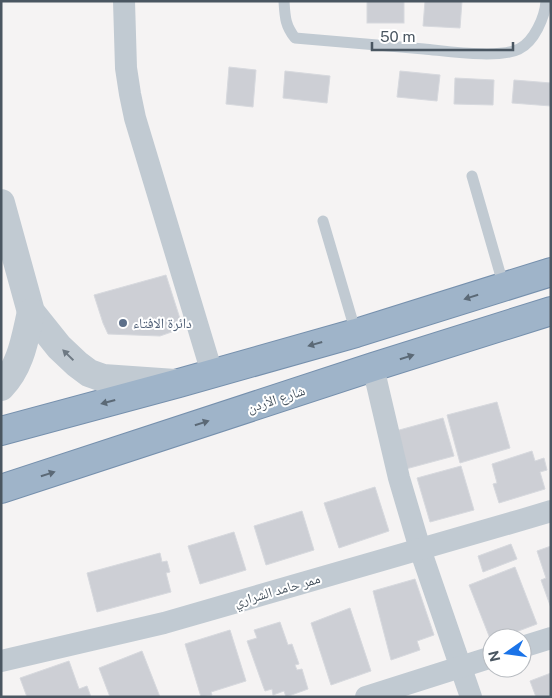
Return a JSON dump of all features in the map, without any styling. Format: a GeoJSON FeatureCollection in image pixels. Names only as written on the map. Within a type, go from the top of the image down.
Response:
{"type":"FeatureCollection","features":[{"type":"Feature","properties":{"kind":"highway"},"geometry":{"type":"LineString","coordinates":[[1,431],[356,333],[551,272]]}},
{"type":"Feature","properties":{"kind":"highway","name":"شارع الأردن"},"geometry":{"type":"LineString","coordinates":[[1,489],[551,311]]}},
{"type":"Feature","properties":{"kind":"street"},"geometry":{"type":"LineString","coordinates":[[124,1],[126,68],[135,118],[212,374]]}},
{"type":"Feature","properties":{"kind":"street"},"geometry":{"type":"LineString","coordinates":[[1,203],[6,243],[31,312],[59,347],[88,373],[103,378],[179,383]]}},
{"type":"Feature","properties":{"kind":"street"},"geometry":{"type":"LineString","coordinates":[[1,387],[17,365],[31,312]]}},
{"type":"Feature","properties":{"kind":"street"},"geometry":{"type":"LineString","coordinates":[[373,368],[399,478],[420,550],[470,697]]}},
{"type":"Feature","properties":{"kind":"street","name":"ممر حامد الشراري"},"geometry":{"type":"LineString","coordinates":[[1,661],[164,623],[551,511]]}},
{"type":"Feature","properties":{"kind":"street"},"geometry":{"type":"LineString","coordinates":[[532,644],[551,638]]}},
{"type":"Feature","properties":{"kind":"street"},"geometry":{"type":"LineString","coordinates":[[366,697],[482,660]]}},
{"type":"Feature","properties":{"kind":"lane"},"geometry":{"type":"LineString","coordinates":[[284,1],[285,20],[295,38],[500,54],[519,49],[528,42],[541,24],[546,1]]}},
{"type":"Feature","properties":{"kind":"lane"},"geometry":{"type":"LineString","coordinates":[[472,176],[504,287]]}},
{"type":"Feature","properties":{"kind":"lane"},"geometry":{"type":"LineString","coordinates":[[322,221],[356,333]]}},
{"type":"Feature","properties":{"kind":"building"},"geometry":{"type":"Polygon","coordinates":[[[367,1],[404,1],[404,23],[367,23],[367,1]]]}},
{"type":"Feature","properties":{"kind":"building"},"geometry":{"type":"Polygon","coordinates":[[[425,1],[462,1],[460,28],[423,26],[425,1]]]}},
{"type":"Feature","properties":{"kind":"building"},"geometry":{"type":"Polygon","coordinates":[[[229,67],[256,70],[253,107],[226,104],[229,67]]]}},
{"type":"Feature","properties":{"kind":"building"},"geometry":{"type":"Polygon","coordinates":[[[285,71],[330,76],[327,103],[283,98],[285,71]]]}},
{"type":"Feature","properties":{"kind":"building"},"geometry":{"type":"Polygon","coordinates":[[[400,71],[440,75],[437,101],[397,97],[400,71]]]}},
{"type":"Feature","properties":{"kind":"building"},"geometry":{"type":"Polygon","coordinates":[[[455,78],[494,80],[493,105],[454,104],[455,78]]]}},
{"type":"Feature","properties":{"kind":"building"},"geometry":{"type":"Polygon","coordinates":[[[514,80],[551,83],[551,106],[512,103],[514,80]]]}},
{"type":"Feature","properties":{"kind":"building"},"geometry":{"type":"Polygon","coordinates":[[[166,275],[183,328],[160,336],[108,334],[94,295],[166,275]]]}},
{"type":"Feature","properties":{"kind":"building"},"geometry":{"type":"Polygon","coordinates":[[[497,402],[510,448],[460,463],[447,415],[497,402]]]}},
{"type":"Feature","properties":{"kind":"building"},"geometry":{"type":"Polygon","coordinates":[[[443,418],[454,456],[402,470],[392,432],[443,418]]]}},
{"type":"Feature","properties":{"kind":"building"},"geometry":{"type":"Polygon","coordinates":[[[532,451],[535,461],[544,458],[547,470],[540,472],[545,489],[499,503],[493,484],[497,483],[492,464],[532,451]]]}},
{"type":"Feature","properties":{"kind":"building"},"geometry":{"type":"Polygon","coordinates":[[[461,466],[474,510],[430,522],[417,478],[461,466]]]}},
{"type":"Feature","properties":{"kind":"building"},"geometry":{"type":"Polygon","coordinates":[[[375,487],[389,531],[339,548],[324,503],[375,487]]]}},
{"type":"Feature","properties":{"kind":"building"},"geometry":{"type":"Polygon","coordinates":[[[302,511],[314,550],[266,565],[254,526],[302,511]]]}},
{"type":"Feature","properties":{"kind":"building"},"geometry":{"type":"Polygon","coordinates":[[[234,532],[246,570],[200,584],[188,546],[234,532]]]}},
{"type":"Feature","properties":{"kind":"building"},"geometry":{"type":"Polygon","coordinates":[[[511,544],[517,559],[483,572],[478,556],[511,544]]]}},
{"type":"Feature","properties":{"kind":"building"},"geometry":{"type":"Polygon","coordinates":[[[551,546],[551,608],[541,580],[546,578],[537,551],[551,546]]]}},
{"type":"Feature","properties":{"kind":"building"},"geometry":{"type":"Polygon","coordinates":[[[160,553],[162,562],[167,561],[170,572],[166,573],[171,592],[97,612],[87,573],[160,553]]]}},
{"type":"Feature","properties":{"kind":"building"},"geometry":{"type":"Polygon","coordinates":[[[515,567],[537,624],[526,628],[486,628],[469,585],[515,567]]]}},
{"type":"Feature","properties":{"kind":"building"},"geometry":{"type":"Polygon","coordinates":[[[415,579],[434,635],[417,641],[420,650],[391,660],[373,591],[415,579]]]}},
{"type":"Feature","properties":{"kind":"building"},"geometry":{"type":"Polygon","coordinates":[[[350,608],[371,671],[331,685],[311,623],[350,608]]]}},
{"type":"Feature","properties":{"kind":"building"},"geometry":{"type":"Polygon","coordinates":[[[280,622],[288,645],[292,644],[299,664],[295,665],[297,670],[302,669],[308,689],[286,697],[284,691],[273,695],[272,689],[265,691],[247,641],[257,638],[254,630],[280,622]]]}},
{"type":"Feature","properties":{"kind":"building"},"geometry":{"type":"Polygon","coordinates":[[[230,630],[246,681],[211,692],[212,695],[201,697],[185,644],[230,630]]]}},
{"type":"Feature","properties":{"kind":"building"},"geometry":{"type":"Polygon","coordinates":[[[142,651],[160,697],[110,697],[99,668],[142,651]]]}},
{"type":"Feature","properties":{"kind":"building"},"geometry":{"type":"Polygon","coordinates":[[[69,661],[79,689],[87,686],[91,697],[27,697],[20,678],[69,661]]]}},
{"type":"Feature","properties":{"kind":"building"},"geometry":{"type":"Polygon","coordinates":[[[551,673],[551,697],[536,697],[530,681],[551,673]]]}},
{"type":"Feature","properties":{"kind":"place","name":"دائرة الافتاء"},"geometry":{"type":"Point","coordinates":[123,323]}}]}
